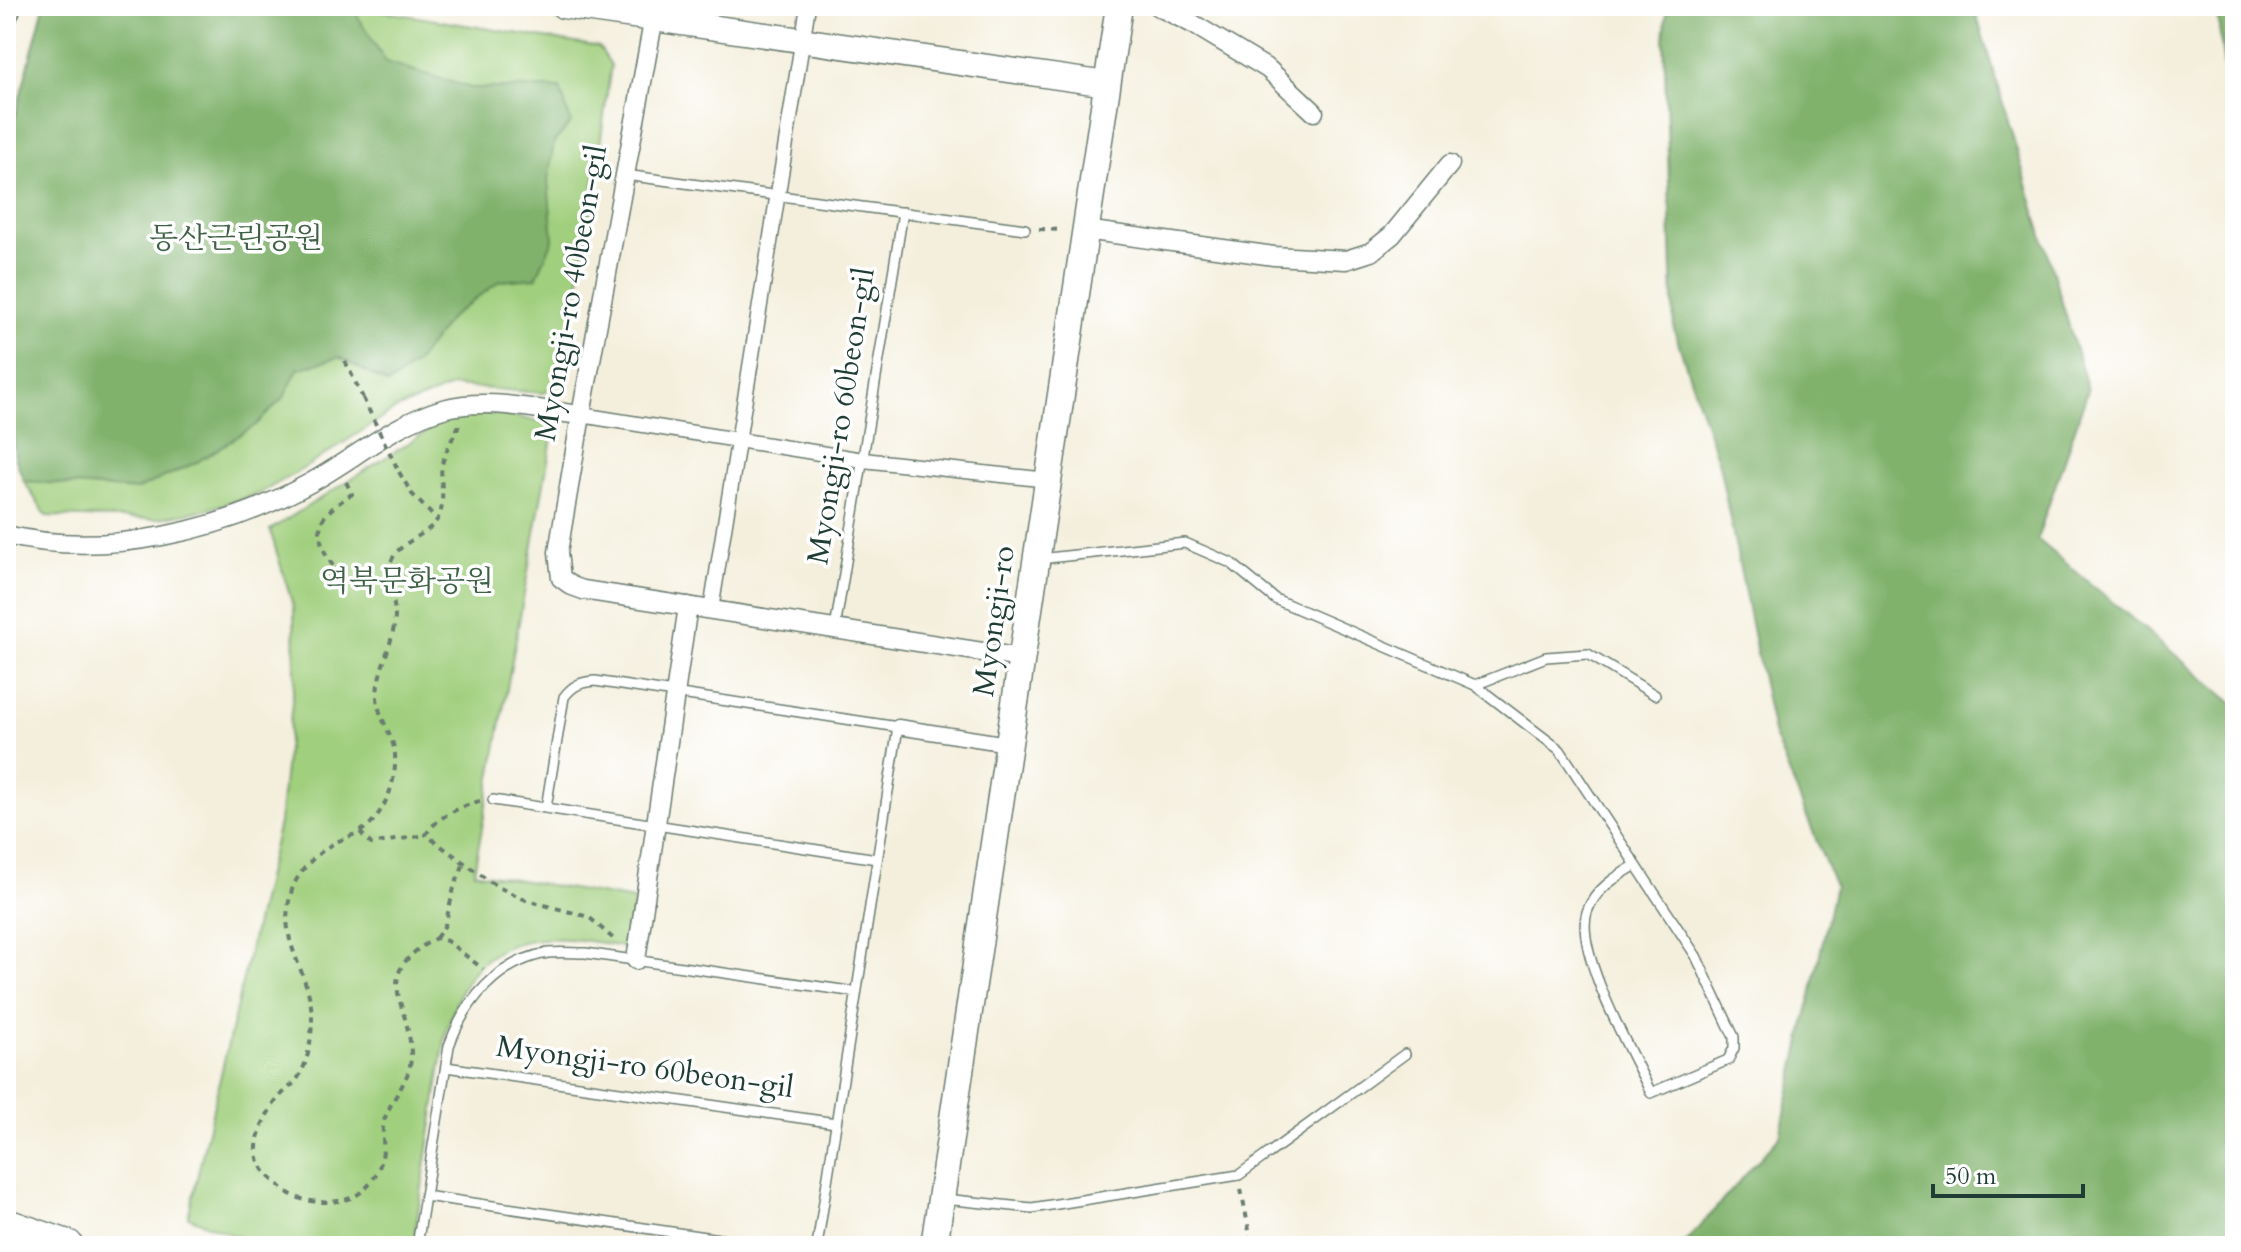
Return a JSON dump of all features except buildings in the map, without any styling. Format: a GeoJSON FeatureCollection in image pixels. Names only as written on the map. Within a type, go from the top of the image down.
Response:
{"type":"FeatureCollection","features":[{"type":"Feature","properties":{"kind":"highway"},"geometry":{"type":"LineString","coordinates":[[6,1225],[67,1246]]}},
{"type":"Feature","properties":{"kind":"main road","name":"Myongji-ro"},"geometry":{"type":"LineString","coordinates":[[934,1246],[1119,6]]}},
{"type":"Feature","properties":{"kind":"street"},"geometry":{"type":"LineString","coordinates":[[6,22],[12,6]]}},
{"type":"Feature","properties":{"kind":"street"},"geometry":{"type":"LineString","coordinates":[[563,6],[654,12],[803,41],[1107,84]]}},
{"type":"Feature","properties":{"kind":"street"},"geometry":{"type":"LineString","coordinates":[[711,610],[808,6]]}},
{"type":"Feature","properties":{"kind":"street"},"geometry":{"type":"LineString","coordinates":[[1157,6],[1268,69],[1314,112]]}},
{"type":"Feature","properties":{"kind":"street","name":"Myongji-ro 40beon-gil"},"geometry":{"type":"LineString","coordinates":[[654,12],[558,552],[561,578],[572,586],[688,606]]}},
{"type":"Feature","properties":{"kind":"street"},"geometry":{"type":"LineString","coordinates":[[1085,230],[1274,256],[1346,260],[1371,252],[1392,235],[1450,164]]}},
{"type":"Feature","properties":{"kind":"street"},"geometry":{"type":"LineString","coordinates":[[6,535],[41,542],[76,542],[130,540],[181,533],[266,505],[413,422],[441,410],[475,404],[581,415],[863,460],[1048,480]]}},
{"type":"Feature","properties":{"kind":"street"},"geometry":{"type":"LineString","coordinates":[[636,960],[688,606],[1021,658]]}},
{"type":"Feature","properties":{"kind":"street"},"geometry":{"type":"LineString","coordinates":[[898,727],[1008,744]]}},
{"type":"Feature","properties":{"kind":"lane"},"geometry":{"type":"LineString","coordinates":[[625,175],[1025,229]]}},
{"type":"Feature","properties":{"kind":"lane","name":"Myongji-ro 60beon-gil"},"geometry":{"type":"LineString","coordinates":[[835,629],[903,212]]}},
{"type":"Feature","properties":{"kind":"lane"},"geometry":{"type":"LineString","coordinates":[[1036,559],[1185,543],[1231,563],[1275,599],[1475,685],[1560,750],[1636,865],[1696,956],[1734,1037],[1734,1048],[1728,1060],[1651,1093],[1595,973],[1584,929],[1587,910],[1601,890],[1636,865]]}},
{"type":"Feature","properties":{"kind":"lane"},"geometry":{"type":"LineString","coordinates":[[1475,685],[1546,657],[1588,654],[1655,695]]}},
{"type":"Feature","properties":{"kind":"lane"},"geometry":{"type":"LineString","coordinates":[[546,808],[564,697],[570,688],[581,682],[595,681],[676,692],[898,727],[817,1246]]}},
{"type":"Feature","properties":{"kind":"lane"},"geometry":{"type":"LineString","coordinates":[[493,800],[877,859]]}},
{"type":"Feature","properties":{"kind":"lane","name":"Myongji-ro 60beon-gil"},"geometry":{"type":"LineString","coordinates":[[417,1246],[449,1046],[458,1019],[475,995],[494,977],[524,959],[550,953],[585,953],[856,992]]}},
{"type":"Feature","properties":{"kind":"lane"},"geometry":{"type":"LineString","coordinates":[[940,1199],[1032,1208],[1239,1175],[1405,1054]]}},
{"type":"Feature","properties":{"kind":"lane","name":"Myongji-ro 60beon-gil"},"geometry":{"type":"LineString","coordinates":[[446,1067],[836,1123]]}},
{"type":"Feature","properties":{"kind":"lane"},"geometry":{"type":"LineString","coordinates":[[425,1196],[767,1246]]}},
{"type":"Feature","properties":{"kind":"path"},"geometry":{"type":"LineString","coordinates":[[1025,229],[1085,230]]}},
{"type":"Feature","properties":{"kind":"path"},"geometry":{"type":"LineString","coordinates":[[345,361],[399,472],[412,494],[437,520]]}},
{"type":"Feature","properties":{"kind":"path"},"geometry":{"type":"LineString","coordinates":[[464,863],[445,925],[436,938],[419,947],[401,964],[399,1007],[411,1056],[407,1076],[385,1118],[383,1152],[375,1178],[360,1193],[348,1199],[324,1203],[286,1192],[262,1168],[259,1141],[261,1125],[282,1094],[296,1081],[311,1039],[309,993],[286,930],[292,889],[315,856],[370,824],[390,790],[395,749],[379,711],[377,697],[380,668],[395,616],[394,597],[388,578],[390,564],[396,552],[437,520],[442,504],[442,466],[446,452],[459,424],[475,404]]}},
{"type":"Feature","properties":{"kind":"path"},"geometry":{"type":"LineString","coordinates":[[339,465],[352,494],[333,507],[324,518],[320,529],[323,546],[332,565],[352,583],[375,585],[388,578]]}},
{"type":"Feature","properties":{"kind":"path"},"geometry":{"type":"LineString","coordinates":[[426,835],[429,829],[457,809],[477,801],[493,800]]}},
{"type":"Feature","properties":{"kind":"path"},"geometry":{"type":"LineString","coordinates":[[360,832],[371,844],[426,835],[496,886],[526,900],[589,917],[636,960]]}},
{"type":"Feature","properties":{"kind":"path"},"geometry":{"type":"LineString","coordinates":[[436,938],[447,941],[494,977]]}},
{"type":"Feature","properties":{"kind":"path"},"geometry":{"type":"LineString","coordinates":[[1239,1175],[1252,1246]]}},
{"type":"Feature","properties":{"kind":"green space","name":"동산근린공원"},"geometry":{"type":"Polygon","coordinates":[[[44,6],[351,6],[599,47],[611,65],[588,232],[561,382],[544,393],[454,386],[396,409],[258,494],[204,510],[154,519],[46,516],[24,481],[15,457],[6,372],[6,151],[44,6]]]}},
{"type":"Feature","properties":{"kind":"green space","name":"동산근린공원"},"geometry":{"type":"Polygon","coordinates":[[[44,6],[351,6],[386,62],[471,88],[560,88],[571,123],[554,142],[548,180],[553,240],[536,278],[500,281],[451,317],[416,363],[388,384],[339,357],[298,369],[284,397],[256,425],[197,462],[136,490],[24,481],[15,457],[6,372],[6,151],[44,6]]]}},
{"type":"Feature","properties":{"kind":"green space"},"geometry":{"type":"Polygon","coordinates":[[[1667,6],[1974,6],[2088,390],[2037,539],[2235,705],[2235,1246],[1665,1246],[1685,1243],[1780,1136],[1835,886],[1773,733],[1719,464],[1674,330],[1664,39],[1667,6]]]}},
{"type":"Feature","properties":{"kind":"green space"},"geometry":{"type":"Polygon","coordinates":[[[2216,6],[2235,6],[2235,149],[2216,6]]]}},
{"type":"Feature","properties":{"kind":"green space","name":"역북문화공원"},"geometry":{"type":"Polygon","coordinates":[[[477,413],[513,416],[548,424],[552,438],[474,872],[634,900],[631,949],[569,939],[527,941],[490,956],[474,971],[457,1000],[446,1032],[413,1246],[261,1246],[188,1217],[279,823],[295,675],[294,609],[270,530],[444,421],[477,413]]]}}]}
